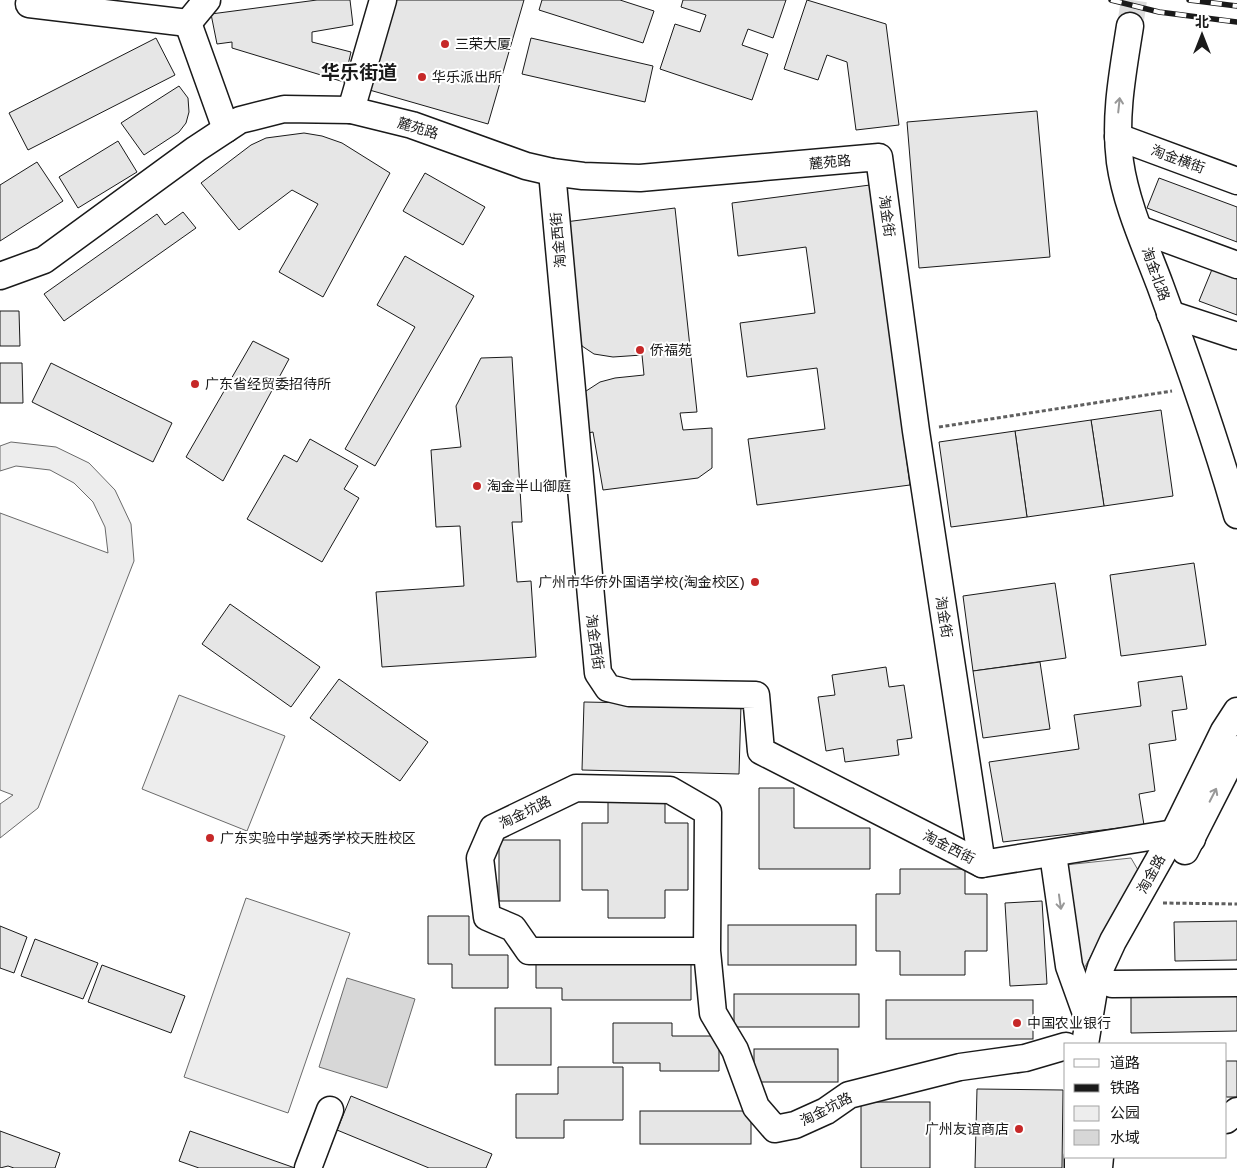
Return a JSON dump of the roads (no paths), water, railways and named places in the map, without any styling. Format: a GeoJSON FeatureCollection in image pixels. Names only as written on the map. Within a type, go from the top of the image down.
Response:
{"type":"FeatureCollection","features":[{"type":"Feature","properties":{"kind":"street"},"geometry":{"type":"LineString","coordinates":[[188,23],[207,0]]}},
{"type":"Feature","properties":{"kind":"street"},"geometry":{"type":"LineString","coordinates":[[351,110],[383,0]]}},
{"type":"Feature","properties":{"kind":"street"},"geometry":{"type":"LineString","coordinates":[[29,4],[188,23]]}},
{"type":"Feature","properties":{"kind":"street"},"geometry":{"type":"LineString","coordinates":[[188,23],[226,129]]}},
{"type":"Feature","properties":{"kind":"street","name":"淘金北路"},"geometry":{"type":"LineString","coordinates":[[1130,26],[1118,116],[1118,137],[1123,175],[1139,229],[1218,452],[1237,515]]}},
{"type":"Feature","properties":{"kind":"street","name":"麓苑路"},"geometry":{"type":"LineString","coordinates":[[0,276],[44,260],[240,120],[284,109],[351,110],[412,125],[526,166],[552,172],[609,178],[640,178],[879,157]]}},
{"type":"Feature","properties":{"kind":"street","name":"淘金横街"},"geometry":{"type":"LineString","coordinates":[[1118,137],[1237,181]]}},
{"type":"Feature","properties":{"kind":"street","name":"淘金街"},"geometry":{"type":"LineString","coordinates":[[879,157],[916,431],[982,864]]}},
{"type":"Feature","properties":{"kind":"street","name":"淘金西街"},"geometry":{"type":"LineString","coordinates":[[552,172],[598,673],[608,688],[629,693],[756,695],[761,751],[982,864]]}},
{"type":"Feature","properties":{"kind":"street"},"geometry":{"type":"LineString","coordinates":[[1139,229],[1237,265]]}},
{"type":"Feature","properties":{"kind":"street"},"geometry":{"type":"LineString","coordinates":[[1170,314],[1237,336]]}},
{"type":"Feature","properties":{"kind":"street","name":"淘金路"},"geometry":{"type":"LineString","coordinates":[[1083,1040],[1105,1011],[1112,984],[1123,957],[1152,903],[1183,836],[1224,730],[1237,711]]}},
{"type":"Feature","properties":{"kind":"street","name":"淘金路"},"geometry":{"type":"LineString","coordinates":[[1083,1040],[1094,990],[1112,940],[1183,836],[1237,749]]}},
{"type":"Feature","properties":{"kind":"street","name":"淘金坑路"},"geometry":{"type":"LineString","coordinates":[[707,951],[528,951],[513,928],[487,917],[480,858],[493,828],[576,788],[670,790],[708,812],[707,951],[713,1013],[735,1050],[756,1107],[775,1129],[795,1125],[826,1112],[849,1095],[960,1067],[1025,1058],[1064,1046]]}},
{"type":"Feature","properties":{"kind":"street"},"geometry":{"type":"LineString","coordinates":[[982,864],[1183,836]]}},
{"type":"Feature","properties":{"kind":"street"},"geometry":{"type":"LineString","coordinates":[[1053,854],[1069,966],[1083,1040]]}},
{"type":"Feature","properties":{"kind":"street"},"geometry":{"type":"LineString","coordinates":[[1112,984],[1237,983]]}},
{"type":"Feature","properties":{"kind":"street"},"geometry":{"type":"LineString","coordinates":[[308,1168],[330,1110]]}},
{"type":"Feature","properties":{"kind":"street"},"geometry":{"type":"LineString","coordinates":[[1227,1119],[1237,1111]]}},
{"type":"Feature","properties":{"kind":"water"},"geometry":{"type":"Polygon","coordinates":[[[347,978],[415,999],[387,1088],[319,1067],[347,978]]]}},
{"type":"Feature","properties":{"kind":"tunnel"},"geometry":{"type":"LineString","coordinates":[[1130,26],[1134,0]]}},
{"type":"Feature","properties":{"kind":"railway"},"geometry":{"type":"LineString","coordinates":[[1111,0],[1159,12],[1237,22]]}},
{"type":"Feature","properties":{"kind":"railway"},"geometry":{"type":"LineString","coordinates":[[1189,0],[1237,6]]}},
{"type":"Feature","properties":{"kind":"place","name":"三荣大厦"},"geometry":{"type":"Point","coordinates":[445,44]}},
{"type":"Feature","properties":{"kind":"place","name":"华乐派出所"},"geometry":{"type":"Point","coordinates":[422,77]}},
{"type":"Feature","properties":{"kind":"place","name":"侨福苑"},"geometry":{"type":"Point","coordinates":[640,350]}},
{"type":"Feature","properties":{"kind":"place","name":"广东省经贸委招待所"},"geometry":{"type":"Point","coordinates":[195,384]}},
{"type":"Feature","properties":{"kind":"place","name":"淘金半山御庭"},"geometry":{"type":"Point","coordinates":[477,486]}},
{"type":"Feature","properties":{"kind":"place","name":"广州市华侨外国语学校(淘金校区)"},"geometry":{"type":"Point","coordinates":[755,582]}},
{"type":"Feature","properties":{"kind":"place","name":"广东实验中学越秀学校天胜校区"},"geometry":{"type":"Point","coordinates":[210,838]}},
{"type":"Feature","properties":{"kind":"place","name":"中国农业银行"},"geometry":{"type":"Point","coordinates":[1017,1023]}},
{"type":"Feature","properties":{"kind":"place","name":"广州友谊商店"},"geometry":{"type":"Point","coordinates":[1019,1129]}},
{"type":"Feature","properties":{"kind":"district","name":"华乐街道"},"geometry":{"type":"Point","coordinates":[359,72]}}]}
